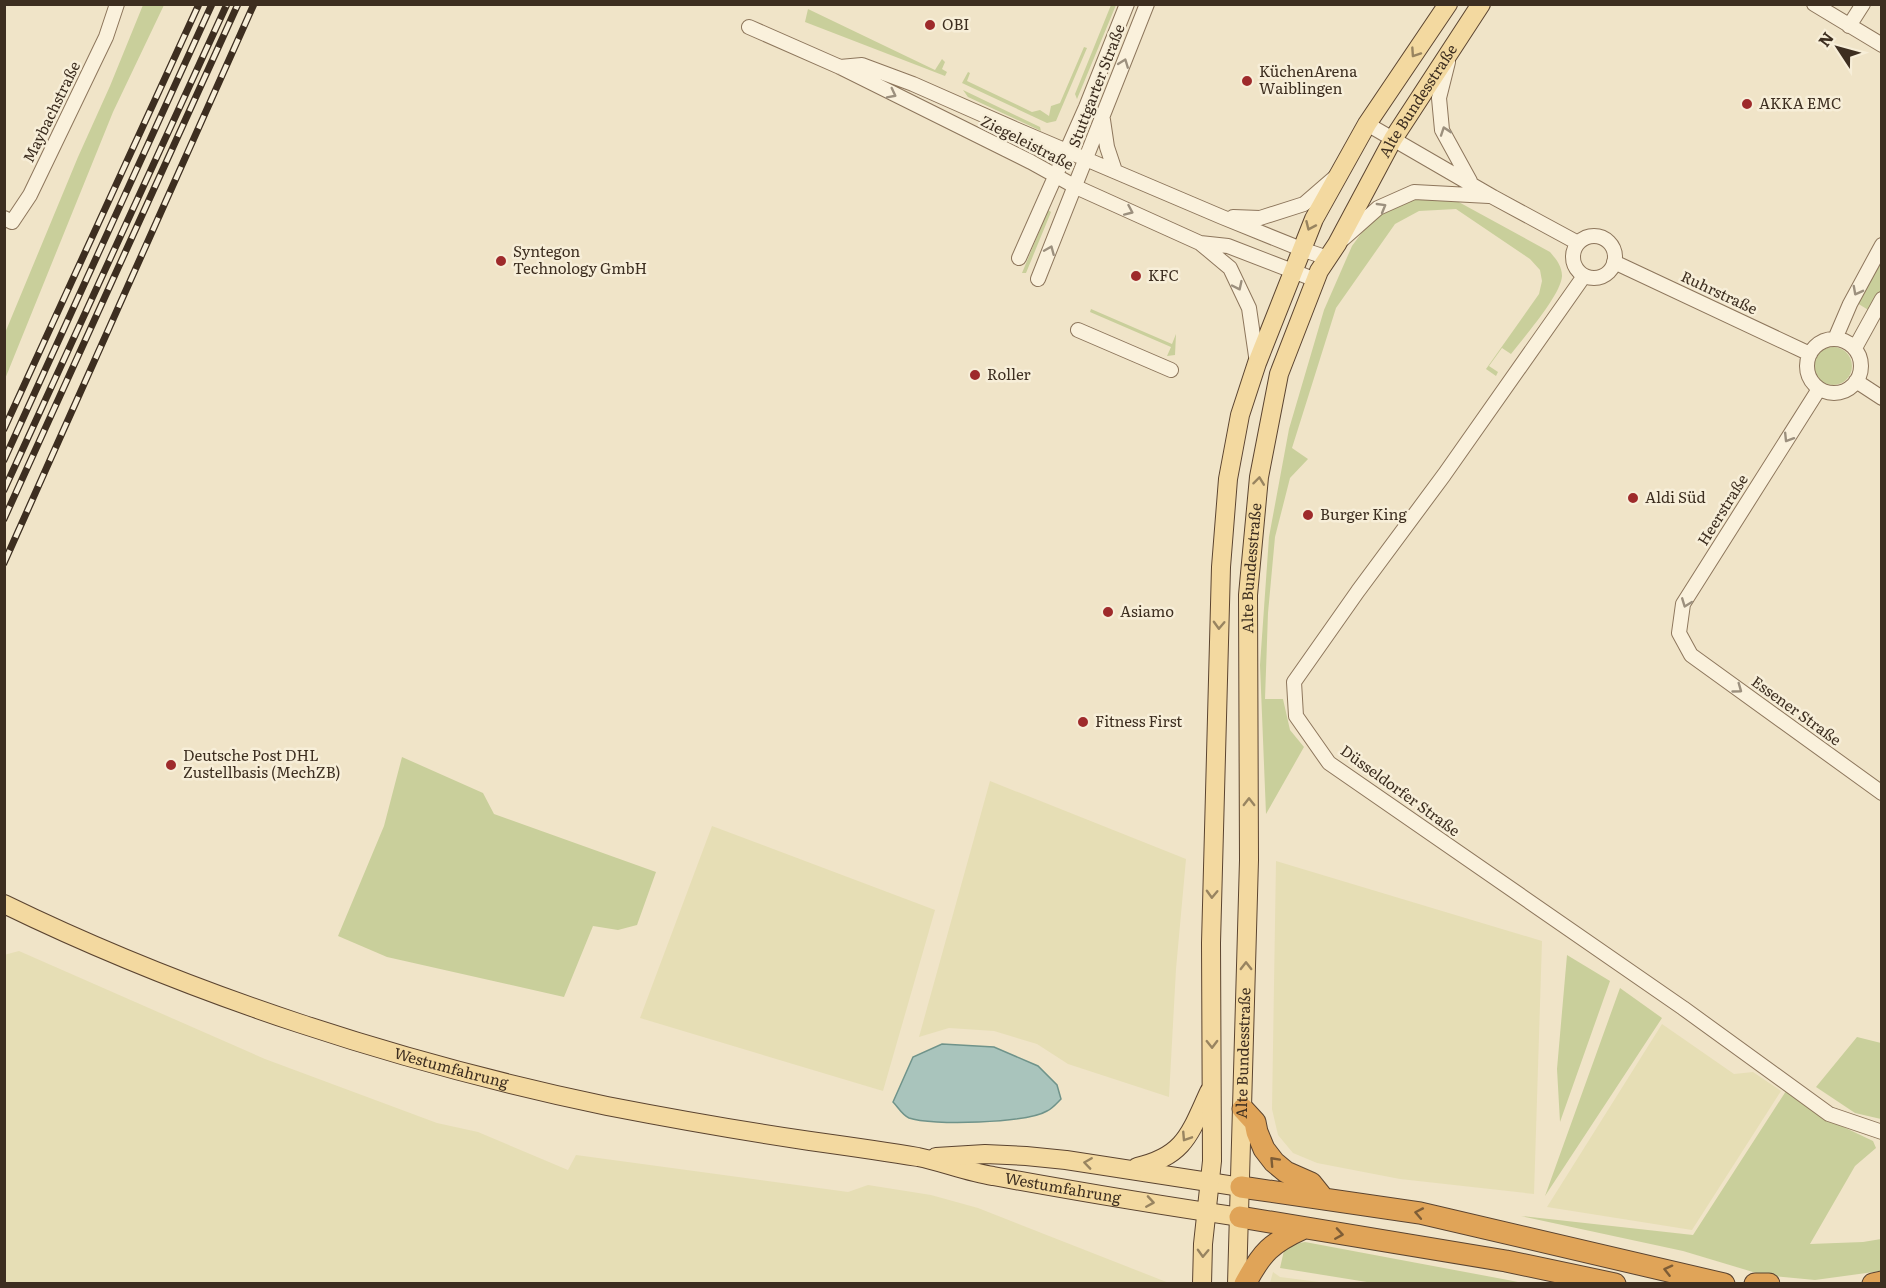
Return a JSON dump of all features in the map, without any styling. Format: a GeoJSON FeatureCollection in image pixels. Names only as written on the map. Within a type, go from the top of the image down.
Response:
{"type":"FeatureCollection","features":[{"type":"Feature","properties":{"kind":"highway"},"geometry":{"type":"LineString","coordinates":[[1243,1109],[1255,1122],[1264,1149],[1274,1162],[1286,1172],[1311,1183],[1323,1198]]}},
{"type":"Feature","properties":{"kind":"highway"},"geometry":{"type":"LineString","coordinates":[[1241,1187],[1420,1213],[1724,1284]]}},
{"type":"Feature","properties":{"kind":"highway"},"geometry":{"type":"LineString","coordinates":[[1240,1217],[1506,1261],[1615,1284]]}},
{"type":"Feature","properties":{"kind":"highway"},"geometry":{"type":"LineString","coordinates":[[1245,1284],[1262,1255],[1286,1236],[1304,1228]]}},
{"type":"Feature","properties":{"kind":"highway"},"geometry":{"type":"LineString","coordinates":[[1874,1284],[1881,1282]]}},
{"type":"Feature","properties":{"kind":"highway"},"geometry":{"type":"LineString","coordinates":[[1755,1284],[1769,1284]]}},
{"type":"Feature","properties":{"kind":"main road","name":"Alte Bundesstraße"},"geometry":{"type":"LineString","coordinates":[[1202,1284],[1203,1244],[1212,1161],[1211,933],[1221,567],[1228,479],[1240,415],[1257,363],[1314,219],[1367,124],[1448,4]]}},
{"type":"Feature","properties":{"kind":"main road","name":"Alte Bundesstraße"},"geometry":{"type":"LineString","coordinates":[[1238,1284],[1249,860],[1248,595],[1259,477],[1279,374],[1316,280],[1393,139],[1481,4]]}},
{"type":"Feature","properties":{"kind":"main road","name":"Westumfahrung"},"geometry":{"type":"LineString","coordinates":[[4,904],[209,991],[395,1053],[498,1080],[608,1106],[919,1158],[989,1176],[1240,1217]]}},
{"type":"Feature","properties":{"kind":"main road"},"geometry":{"type":"LineString","coordinates":[[1128,1169],[1158,1162],[1178,1149],[1191,1130],[1213,1085]]}},
{"type":"Feature","properties":{"kind":"main road","name":"Westumfahrung"},"geometry":{"type":"LineString","coordinates":[[919,1158],[985,1154],[1026,1156],[1209,1180],[1241,1187]]}},
{"type":"Feature","properties":{"kind":"street","name":"Maybachstraße"},"geometry":{"type":"LineString","coordinates":[[4,218],[12,222],[30,195],[106,37],[117,4]]}},
{"type":"Feature","properties":{"kind":"street","name":"Stuttgarter Straße"},"geometry":{"type":"LineString","coordinates":[[1019,258],[1086,107],[1127,4]]}},
{"type":"Feature","properties":{"kind":"street","name":"Stuttgarter Straße"},"geometry":{"type":"LineString","coordinates":[[1038,279],[1147,4]]}},
{"type":"Feature","properties":{"kind":"street"},"geometry":{"type":"LineString","coordinates":[[1814,4],[1880,44]]}},
{"type":"Feature","properties":{"kind":"street"},"geometry":{"type":"LineString","coordinates":[[1848,26],[1863,4]]}},
{"type":"Feature","properties":{"kind":"street","name":"Ziegeleistraße"},"geometry":{"type":"LineString","coordinates":[[749,27],[840,67],[1056,175],[1076,188],[1200,243],[1230,268],[1235,278],[1249,308],[1257,363]]}},
{"type":"Feature","properties":{"kind":"street"},"geometry":{"type":"LineString","coordinates":[[1452,46],[1439,98],[1442,130],[1472,183]]}},
{"type":"Feature","properties":{"kind":"street","name":"Ziegeleistraße"},"geometry":{"type":"LineString","coordinates":[[840,67],[862,65],[913,84],[1040,140],[1301,249],[1332,251]]}},
{"type":"Feature","properties":{"kind":"street","name":"Stuttgarter Straße"},"geometry":{"type":"LineString","coordinates":[[1040,140],[1065,134],[1086,107]]}},
{"type":"Feature","properties":{"kind":"street"},"geometry":{"type":"LineString","coordinates":[[1103,118],[1107,147],[1114,171]]}},
{"type":"Feature","properties":{"kind":"street"},"geometry":{"type":"LineString","coordinates":[[1367,124],[1578,243]]}},
{"type":"Feature","properties":{"kind":"street","name":"Ziegeleistraße"},"geometry":{"type":"LineString","coordinates":[[1222,217],[1260,218],[1304,204],[1337,175]]}},
{"type":"Feature","properties":{"kind":"street"},"geometry":{"type":"LineString","coordinates":[[1332,251],[1378,208],[1414,192],[1463,193],[1493,197]]}},
{"type":"Feature","properties":{"kind":"street"},"geometry":{"type":"LineString","coordinates":[[1597,236],[1606,239],[1613,248],[1614,262],[1605,274],[1584,276],[1575,266],[1573,255],[1578,243],[1586,237],[1597,236]]}},
{"type":"Feature","properties":{"kind":"street","name":"Ziegeleistraße"},"geometry":{"type":"LineString","coordinates":[[1200,243],[1228,246],[1316,280]]}},
{"type":"Feature","properties":{"kind":"street"},"geometry":{"type":"LineString","coordinates":[[1835,339],[1850,304],[1881,245]]}},
{"type":"Feature","properties":{"kind":"street","name":"Ruhrstraße"},"geometry":{"type":"LineString","coordinates":[[1614,262],[1810,354]]}},
{"type":"Feature","properties":{"kind":"street","name":"Düsseldorfer Straße"},"geometry":{"type":"LineString","coordinates":[[1584,276],[1294,682],[1296,716],[1329,763],[1683,1008],[1829,1113],[1881,1132]]}},
{"type":"Feature","properties":{"kind":"street"},"geometry":{"type":"LineString","coordinates":[[1855,348],[1881,299]]}},
{"type":"Feature","properties":{"kind":"street"},"geometry":{"type":"LineString","coordinates":[[1078,330],[1171,370]]}},
{"type":"Feature","properties":{"kind":"street"},"geometry":{"type":"LineString","coordinates":[[1835,339],[1849,343],[1855,348],[1861,364],[1856,381],[1843,391],[1827,392],[1819,388],[1809,377],[1807,369],[1810,354],[1820,343],[1835,339]]}},
{"type":"Feature","properties":{"kind":"street"},"geometry":{"type":"LineString","coordinates":[[1856,381],[1881,398]]}},
{"type":"Feature","properties":{"kind":"street","name":"Heerstraße"},"geometry":{"type":"LineString","coordinates":[[1690,655],[1679,633],[1683,604],[1819,388]]}},
{"type":"Feature","properties":{"kind":"street","name":"Essener Straße"},"geometry":{"type":"LineString","coordinates":[[1690,655],[1881,793]]}},
{"type":"Feature","properties":{"kind":"shaded area"},"geometry":{"type":"Polygon","coordinates":[[[990,781],[1186,859],[1176,969],[1169,1097],[1068,1064],[1037,1044],[994,1031],[949,1028],[919,1037],[990,781]]]}},
{"type":"Feature","properties":{"kind":"shaded area"},"geometry":{"type":"Polygon","coordinates":[[[712,826],[935,910],[883,1091],[640,1018],[712,826]]]}},
{"type":"Feature","properties":{"kind":"shaded area"},"geometry":{"type":"Polygon","coordinates":[[[1276,861],[1542,941],[1534,1194],[1400,1179],[1317,1163],[1293,1153],[1278,1135],[1272,1109],[1276,861]]]}},
{"type":"Feature","properties":{"kind":"shaded area"},"geometry":{"type":"Polygon","coordinates":[[[19,951],[265,1059],[437,1123],[478,1132],[568,1170],[576,1155],[848,1192],[868,1185],[931,1195],[978,1208],[1169,1283],[5,1283],[4,955],[19,951]]]}},
{"type":"Feature","properties":{"kind":"shaded area"},"geometry":{"type":"Polygon","coordinates":[[[1662,1024],[1734,1074],[1753,1072],[1781,1091],[1692,1230],[1547,1207],[1662,1024]]]}},
{"type":"Feature","properties":{"kind":"shaded area"},"geometry":{"type":"Polygon","coordinates":[[[1273,1272],[1280,1277],[1327,1283],[1270,1283],[1273,1272]]]}},
{"type":"Feature","properties":{"kind":"green space"},"geometry":{"type":"Polygon","coordinates":[[[143,5],[164,5],[113,112],[5,379],[5,333],[143,5]]]}},
{"type":"Feature","properties":{"kind":"green space"},"geometry":{"type":"Polygon","coordinates":[[[1111,5],[1116,5],[1077,99],[1075,94],[1111,5]]]}},
{"type":"Feature","properties":{"kind":"green space"},"geometry":{"type":"Polygon","coordinates":[[[808,9],[935,70],[942,59],[945,62],[942,69],[947,72],[945,76],[805,22],[808,9]]]}},
{"type":"Feature","properties":{"kind":"green space"},"geometry":{"type":"Polygon","coordinates":[[[1084,47],[1087,48],[1056,121],[1047,123],[962,83],[968,72],[970,73],[967,81],[1032,112],[1040,110],[1049,116],[1051,106],[1060,103],[1084,47]]]}},
{"type":"Feature","properties":{"kind":"green space"},"geometry":{"type":"Polygon","coordinates":[[[963,90],[1040,127],[1041,131],[968,97],[963,90]]]}},
{"type":"Feature","properties":{"kind":"green space"},"geometry":{"type":"Polygon","coordinates":[[[1426,195],[1455,200],[1550,252],[1561,269],[1560,284],[1541,316],[1511,354],[1502,348],[1489,366],[1498,372],[1496,376],[1486,369],[1539,294],[1542,281],[1540,270],[1530,259],[1456,209],[1419,211],[1395,224],[1336,308],[1292,448],[1308,459],[1290,478],[1275,537],[1268,613],[1265,699],[1283,699],[1290,730],[1304,747],[1266,814],[1260,665],[1269,537],[1289,429],[1324,310],[1352,246],[1374,216],[1401,201],[1426,195]]]}},
{"type":"Feature","properties":{"kind":"green space"},"geometry":{"type":"Polygon","coordinates":[[[1048,210],[1051,212],[1026,273],[1022,273],[1048,210]]]}},
{"type":"Feature","properties":{"kind":"green space"},"geometry":{"type":"Polygon","coordinates":[[[1881,259],[1881,292],[1870,311],[1857,303],[1881,259]]]}},
{"type":"Feature","properties":{"kind":"green space"},"geometry":{"type":"Polygon","coordinates":[[[1091,309],[1172,344],[1176,334],[1175,355],[1167,356],[1171,347],[1090,312],[1091,309]]]}},
{"type":"Feature","properties":{"kind":"green space"},"geometry":{"type":"Polygon","coordinates":[[[1833,347],[1846,353],[1852,366],[1846,379],[1833,385],[1820,379],[1814,366],[1820,353],[1833,347]]]}},
{"type":"Feature","properties":{"kind":"green space"},"geometry":{"type":"Polygon","coordinates":[[[402,757],[483,793],[494,814],[656,872],[637,925],[618,930],[593,926],[564,997],[387,957],[338,936],[384,826],[402,757]]]}},
{"type":"Feature","properties":{"kind":"green space"},"geometry":{"type":"Polygon","coordinates":[[[1567,955],[1610,981],[1560,1122],[1557,1069],[1567,955]]]}},
{"type":"Feature","properties":{"kind":"green space"},"geometry":{"type":"Polygon","coordinates":[[[1620,988],[1662,1018],[1545,1196],[1620,988]]]}},
{"type":"Feature","properties":{"kind":"green space"},"geometry":{"type":"Polygon","coordinates":[[[1857,1037],[1881,1043],[1881,1119],[1855,1113],[1816,1087],[1857,1037]]]}},
{"type":"Feature","properties":{"kind":"green space"},"geometry":{"type":"Polygon","coordinates":[[[1786,1091],[1833,1122],[1873,1141],[1876,1148],[1855,1166],[1810,1244],[1881,1239],[1881,1271],[1815,1280],[1763,1275],[1683,1251],[1521,1216],[1693,1235],[1786,1091]]]}},
{"type":"Feature","properties":{"kind":"green space"},"geometry":{"type":"Polygon","coordinates":[[[1305,1242],[1523,1283],[1373,1283],[1280,1268],[1285,1246],[1305,1242]]]}},
{"type":"Feature","properties":{"kind":"water"},"geometry":{"type":"Polygon","coordinates":[[[942,1044],[994,1047],[1038,1066],[1057,1085],[1061,1099],[1047,1111],[1036,1115],[1000,1121],[937,1122],[909,1118],[893,1102],[913,1057],[942,1044]]]}},
{"type":"Feature","properties":{"kind":"railway"},"geometry":{"type":"LineString","coordinates":[[4,429],[199,4]]}},
{"type":"Feature","properties":{"kind":"railway"},"geometry":{"type":"LineString","coordinates":[[4,460],[212,4]]}},
{"type":"Feature","properties":{"kind":"railway"},"geometry":{"type":"LineString","coordinates":[[4,490],[227,4]]}},
{"type":"Feature","properties":{"kind":"railway"},"geometry":{"type":"LineString","coordinates":[[4,519],[238,4]]}},
{"type":"Feature","properties":{"kind":"railway"},"geometry":{"type":"LineString","coordinates":[[4,563],[254,4]]}},
{"type":"Feature","properties":{"kind":"place","name":"OBI"},"geometry":{"type":"Point","coordinates":[930,25]}},
{"type":"Feature","properties":{"kind":"place","name":"KüchenArena Waiblingen"},"geometry":{"type":"Point","coordinates":[1247,81]}},
{"type":"Feature","properties":{"kind":"place","name":"AKKA EMC"},"geometry":{"type":"Point","coordinates":[1747,104]}},
{"type":"Feature","properties":{"kind":"place","name":"Syntegon Technology GmbH"},"geometry":{"type":"Point","coordinates":[501,261]}},
{"type":"Feature","properties":{"kind":"place","name":"KFC"},"geometry":{"type":"Point","coordinates":[1136,276]}},
{"type":"Feature","properties":{"kind":"place","name":"Roller"},"geometry":{"type":"Point","coordinates":[975,375]}},
{"type":"Feature","properties":{"kind":"place","name":"Aldi Süd"},"geometry":{"type":"Point","coordinates":[1633,498]}},
{"type":"Feature","properties":{"kind":"place","name":"Burger King"},"geometry":{"type":"Point","coordinates":[1308,515]}},
{"type":"Feature","properties":{"kind":"place","name":"Asiamo"},"geometry":{"type":"Point","coordinates":[1108,612]}},
{"type":"Feature","properties":{"kind":"place","name":"Fitness First"},"geometry":{"type":"Point","coordinates":[1083,722]}},
{"type":"Feature","properties":{"kind":"place","name":"Deutsche Post DHL Zustellbasis (MechZB)"},"geometry":{"type":"Point","coordinates":[171,765]}}]}
